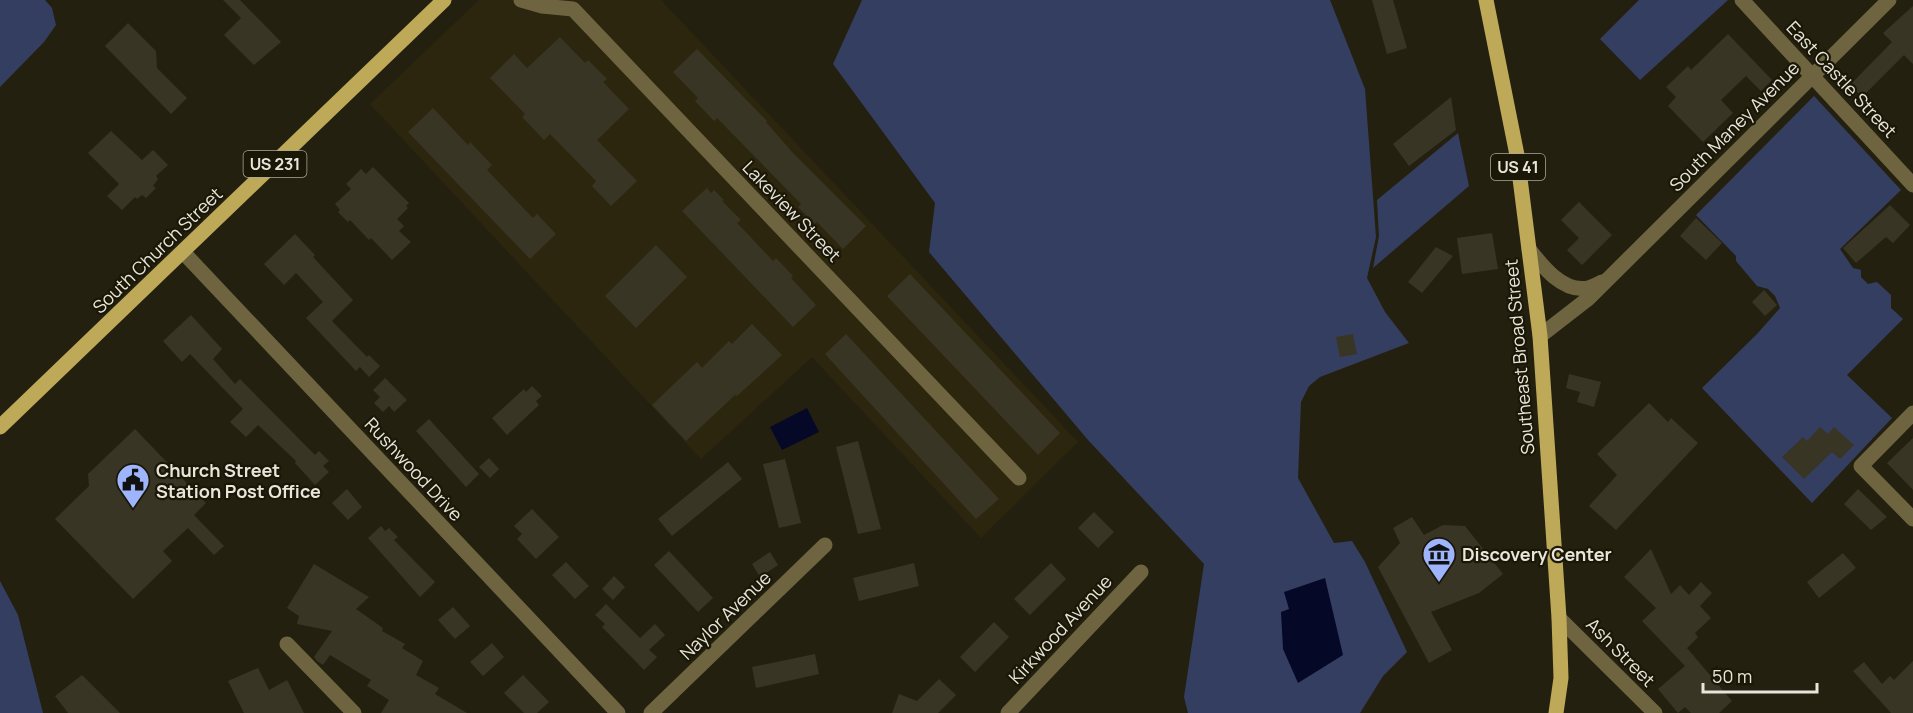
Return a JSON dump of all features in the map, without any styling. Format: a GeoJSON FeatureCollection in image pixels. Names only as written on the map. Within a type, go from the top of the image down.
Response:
{"type":"FeatureCollection","features":[{"type":"Feature","properties":{"kind":"main road","name":"South Church Street"},"geometry":{"type":"LineString","coordinates":[[0,427],[444,0]]}},
{"type":"Feature","properties":{"kind":"main road","name":"Southeast Broad Street"},"geometry":{"type":"LineString","coordinates":[[1486,0],[1517,155],[1540,336],[1559,618],[1561,678],[1556,713]]}},
{"type":"Feature","properties":{"kind":"street","name":"Lakeview Street"},"geometry":{"type":"LineString","coordinates":[[521,0],[542,6],[573,9],[1018,478]]}},
{"type":"Feature","properties":{"kind":"street","name":"East Castle Street"},"geometry":{"type":"LineString","coordinates":[[1742,0],[1913,185]]}},
{"type":"Feature","properties":{"kind":"street","name":"South Maney Avenue"},"geometry":{"type":"LineString","coordinates":[[1540,336],[1589,298],[1608,280],[1889,0]]}},
{"type":"Feature","properties":{"kind":"street","name":"South Maney Avenue"},"geometry":{"type":"LineString","coordinates":[[1529,249],[1563,284],[1574,288],[1587,288],[1608,280]]}},
{"type":"Feature","properties":{"kind":"street","name":"Rushwood Drive"},"geometry":{"type":"LineString","coordinates":[[183,252],[618,713]]}},
{"type":"Feature","properties":{"kind":"street"},"geometry":{"type":"LineString","coordinates":[[1913,413],[1861,466],[1913,519]]}},
{"type":"Feature","properties":{"kind":"street","name":"Naylor Avenue"},"geometry":{"type":"LineString","coordinates":[[651,713],[825,545]]}},
{"type":"Feature","properties":{"kind":"street","name":"Kirkwood Avenue"},"geometry":{"type":"LineString","coordinates":[[1008,713],[1141,572]]}},
{"type":"Feature","properties":{"kind":"street","name":"Ash Street"},"geometry":{"type":"LineString","coordinates":[[1559,618],[1655,713]]}},
{"type":"Feature","properties":{"kind":"street"},"geometry":{"type":"LineString","coordinates":[[287,644],[354,713]]}},
{"type":"Feature","properties":{"kind":"shaded area"},"geometry":{"type":"Polygon","coordinates":[[[0,0],[45,0],[52,8],[56,25],[44,42],[0,87],[0,0]]]}},
{"type":"Feature","properties":{"kind":"shaded area"},"geometry":{"type":"Polygon","coordinates":[[[479,0],[661,0],[1078,442],[981,538],[812,357],[701,459],[370,104],[479,0]]]}},
{"type":"Feature","properties":{"kind":"shaded area"},"geometry":{"type":"Polygon","coordinates":[[[862,0],[1330,0],[1365,89],[1376,237],[1367,278],[1385,312],[1409,343],[1320,377],[1309,386],[1301,402],[1298,478],[1334,543],[1352,541],[1365,562],[1407,652],[1383,676],[1360,713],[1188,713],[1184,697],[1204,564],[1088,440],[929,252],[935,203],[833,64],[862,0]]]}},
{"type":"Feature","properties":{"kind":"shaded area"},"geometry":{"type":"Polygon","coordinates":[[[1639,0],[1728,0],[1640,80],[1600,39],[1639,0]]]}},
{"type":"Feature","properties":{"kind":"shaded area"},"geometry":{"type":"Polygon","coordinates":[[[1814,96],[1901,190],[1840,249],[1853,268],[1861,270],[1861,277],[1868,284],[1877,282],[1891,295],[1891,308],[1903,319],[1847,375],[1892,418],[1812,503],[1702,388],[1780,308],[1775,296],[1768,289],[1757,286],[1736,261],[1736,256],[1696,215],[1814,96]]]}},
{"type":"Feature","properties":{"kind":"shaded area"},"geometry":{"type":"Polygon","coordinates":[[[1458,133],[1469,186],[1373,268],[1379,236],[1377,200],[1458,133]]]}},
{"type":"Feature","properties":{"kind":"shaded area"},"geometry":{"type":"Polygon","coordinates":[[[807,408],[819,432],[782,450],[770,427],[807,408]]]}},
{"type":"Feature","properties":{"kind":"shaded area"},"geometry":{"type":"Polygon","coordinates":[[[1325,578],[1343,655],[1298,683],[1283,649],[1281,612],[1289,609],[1284,592],[1325,578]]]}},
{"type":"Feature","properties":{"kind":"shaded area"},"geometry":{"type":"Polygon","coordinates":[[[0,581],[18,615],[43,713],[0,713],[0,581]]]}},
{"type":"Feature","properties":{"kind":"building"},"geometry":{"type":"Polygon","coordinates":[[[223,0],[240,0],[281,42],[254,65],[224,35],[241,18],[223,0]]]}},
{"type":"Feature","properties":{"kind":"building"},"geometry":{"type":"Polygon","coordinates":[[[1372,0],[1393,0],[1407,48],[1387,54],[1372,0]]]}},
{"type":"Feature","properties":{"kind":"building"},"geometry":{"type":"Polygon","coordinates":[[[1913,6],[1913,64],[1904,55],[1862,97],[1850,85],[1892,42],[1883,33],[1913,6]]]}},
{"type":"Feature","properties":{"kind":"building"},"geometry":{"type":"Polygon","coordinates":[[[128,23],[156,51],[157,68],[187,98],[171,114],[105,46],[128,23]]]}},
{"type":"Feature","properties":{"kind":"building"},"geometry":{"type":"Polygon","coordinates":[[[1728,34],[1772,80],[1761,91],[1746,76],[1721,100],[1733,113],[1703,142],[1668,106],[1676,97],[1666,87],[1688,66],[1691,70],[1728,34]]]}},
{"type":"Feature","properties":{"kind":"building"},"geometry":{"type":"Polygon","coordinates":[[[560,37],[585,63],[588,60],[607,79],[603,82],[629,109],[597,140],[637,181],[611,206],[592,186],[596,181],[550,134],[544,140],[522,117],[525,114],[490,78],[514,54],[527,68],[560,37]]]}},
{"type":"Feature","properties":{"kind":"building"},"geometry":{"type":"Polygon","coordinates":[[[697,49],[767,121],[792,152],[866,226],[843,249],[817,222],[815,224],[798,207],[801,204],[717,118],[714,121],[695,101],[698,98],[673,72],[697,49]]]}},
{"type":"Feature","properties":{"kind":"building"},"geometry":{"type":"Polygon","coordinates":[[[1451,97],[1456,130],[1409,166],[1393,144],[1451,97]]]}},
{"type":"Feature","properties":{"kind":"building"},"geometry":{"type":"Polygon","coordinates":[[[433,108],[468,145],[470,142],[492,165],[487,170],[533,218],[537,214],[556,234],[530,259],[408,132],[433,108]]]}},
{"type":"Feature","properties":{"kind":"building"},"geometry":{"type":"Polygon","coordinates":[[[111,131],[142,160],[153,150],[168,165],[156,176],[158,179],[153,186],[156,188],[146,198],[142,195],[137,199],[135,197],[122,210],[107,196],[119,184],[88,153],[111,131]]]}},
{"type":"Feature","properties":{"kind":"building"},"geometry":{"type":"Polygon","coordinates":[[[373,167],[409,203],[406,206],[408,208],[397,219],[404,226],[399,231],[411,242],[392,260],[371,238],[369,240],[350,220],[348,222],[338,212],[340,210],[335,204],[351,189],[346,184],[361,169],[366,174],[373,167]]]}},
{"type":"Feature","properties":{"kind":"building"},"geometry":{"type":"Polygon","coordinates":[[[707,188],[711,193],[714,190],[724,200],[722,201],[741,220],[737,223],[773,261],[776,258],[816,305],[793,327],[682,211],[707,188]]]}},
{"type":"Feature","properties":{"kind":"building"},"geometry":{"type":"Polygon","coordinates":[[[1579,202],[1612,235],[1582,265],[1567,250],[1579,238],[1561,220],[1579,202]]]}},
{"type":"Feature","properties":{"kind":"building"},"geometry":{"type":"Polygon","coordinates":[[[1890,205],[1910,225],[1893,243],[1886,237],[1856,263],[1843,248],[1890,205]]]}},
{"type":"Feature","properties":{"kind":"building"},"geometry":{"type":"Polygon","coordinates":[[[1696,218],[1722,243],[1706,260],[1680,236],[1696,218]]]}},
{"type":"Feature","properties":{"kind":"building"},"geometry":{"type":"Polygon","coordinates":[[[1492,233],[1498,269],[1462,274],[1457,238],[1492,233]]]}},
{"type":"Feature","properties":{"kind":"building"},"geometry":{"type":"Polygon","coordinates":[[[295,234],[353,300],[332,321],[367,357],[369,355],[380,366],[369,377],[360,367],[356,371],[306,318],[323,302],[296,273],[284,285],[264,264],[295,234]]]}},
{"type":"Feature","properties":{"kind":"building"},"geometry":{"type":"Polygon","coordinates":[[[656,245],[687,277],[636,328],[605,296],[656,245]]]}},
{"type":"Feature","properties":{"kind":"building"},"geometry":{"type":"Polygon","coordinates":[[[1436,247],[1453,256],[1422,293],[1408,282],[1436,247]]]}},
{"type":"Feature","properties":{"kind":"building"},"geometry":{"type":"Polygon","coordinates":[[[910,274],[1060,433],[1038,455],[887,296],[910,274]]]}},
{"type":"Feature","properties":{"kind":"building"},"geometry":{"type":"Polygon","coordinates":[[[1764,290],[1777,305],[1765,316],[1752,302],[1764,290]]]}},
{"type":"Feature","properties":{"kind":"building"},"geometry":{"type":"Polygon","coordinates":[[[191,315],[222,349],[213,359],[235,384],[240,379],[315,455],[319,451],[329,461],[323,466],[329,472],[315,485],[295,463],[296,461],[258,425],[246,437],[230,422],[243,409],[190,354],[182,362],[163,341],[191,315]]]}},
{"type":"Feature","properties":{"kind":"building"},"geometry":{"type":"Polygon","coordinates":[[[752,324],[782,355],[686,441],[652,405],[697,362],[702,368],[729,341],[732,344],[752,324]]]}},
{"type":"Feature","properties":{"kind":"building"},"geometry":{"type":"Polygon","coordinates":[[[846,334],[999,499],[976,519],[825,354],[846,334]]]}},
{"type":"Feature","properties":{"kind":"building"},"geometry":{"type":"Polygon","coordinates":[[[1353,334],[1357,354],[1340,357],[1336,337],[1353,334]]]}},
{"type":"Feature","properties":{"kind":"building"},"geometry":{"type":"Polygon","coordinates":[[[1569,374],[1601,382],[1594,407],[1577,402],[1580,392],[1566,388],[1569,374]]]}},
{"type":"Feature","properties":{"kind":"building"},"geometry":{"type":"Polygon","coordinates":[[[385,378],[407,400],[394,412],[389,406],[383,412],[374,403],[380,397],[373,390],[385,378]]]}},
{"type":"Feature","properties":{"kind":"building"},"geometry":{"type":"Polygon","coordinates":[[[532,386],[542,396],[536,401],[539,405],[507,435],[492,418],[524,389],[526,392],[532,386]]]}},
{"type":"Feature","properties":{"kind":"building"},"geometry":{"type":"Polygon","coordinates":[[[1649,403],[1668,422],[1671,418],[1698,443],[1616,530],[1589,506],[1617,475],[1597,454],[1649,403]]]}},
{"type":"Feature","properties":{"kind":"building"},"geometry":{"type":"Polygon","coordinates":[[[429,419],[479,474],[466,487],[416,431],[429,419]]]}},
{"type":"Feature","properties":{"kind":"building"},"geometry":{"type":"Polygon","coordinates":[[[1820,427],[1828,434],[1834,427],[1854,445],[1840,459],[1832,452],[1804,479],[1782,457],[1803,437],[1807,441],[1820,427]]]}},
{"type":"Feature","properties":{"kind":"building","name":"Church Street Station Post Office"},"geometry":{"type":"Polygon","coordinates":[[[135,429],[206,503],[194,515],[224,546],[214,555],[188,528],[163,551],[172,561],[133,599],[55,519],[89,486],[88,474],[135,429]]]}},
{"type":"Feature","properties":{"kind":"building"},"geometry":{"type":"Polygon","coordinates":[[[1913,438],[1913,490],[1887,463],[1913,438]]]}},
{"type":"Feature","properties":{"kind":"building"},"geometry":{"type":"Polygon","coordinates":[[[858,441],[881,529],[858,534],[836,447],[858,441]]]}},
{"type":"Feature","properties":{"kind":"building"},"geometry":{"type":"Polygon","coordinates":[[[489,458],[499,469],[490,478],[479,467],[489,458]]]}},
{"type":"Feature","properties":{"kind":"building"},"geometry":{"type":"Polygon","coordinates":[[[785,459],[801,523],[779,528],[763,464],[785,459]]]}},
{"type":"Feature","properties":{"kind":"building"},"geometry":{"type":"Polygon","coordinates":[[[728,462],[742,479],[672,536],[658,519],[728,462]]]}},
{"type":"Feature","properties":{"kind":"building"},"geometry":{"type":"Polygon","coordinates":[[[347,489],[362,507],[348,520],[332,503],[347,489]]]}},
{"type":"Feature","properties":{"kind":"building"},"geometry":{"type":"Polygon","coordinates":[[[1858,489],[1887,517],[1871,530],[1844,504],[1858,489]]]}},
{"type":"Feature","properties":{"kind":"building"},"geometry":{"type":"Polygon","coordinates":[[[532,509],[559,537],[536,559],[517,539],[522,534],[514,526],[532,509]]]}},
{"type":"Feature","properties":{"kind":"building"},"geometry":{"type":"Polygon","coordinates":[[[1094,512],[1114,532],[1098,548],[1078,528],[1094,512]]]}},
{"type":"Feature","properties":{"kind":"building","name":"Discovery Center"},"geometry":{"type":"Polygon","coordinates":[[[1412,517],[1424,535],[1443,525],[1465,526],[1503,574],[1479,593],[1431,612],[1452,650],[1429,663],[1378,567],[1400,543],[1393,528],[1412,517]]]}},
{"type":"Feature","properties":{"kind":"building"},"geometry":{"type":"Polygon","coordinates":[[[381,526],[385,531],[389,528],[398,537],[394,540],[435,582],[420,597],[368,538],[381,526]]]}},
{"type":"Feature","properties":{"kind":"building"},"geometry":{"type":"Polygon","coordinates":[[[1651,549],[1671,594],[1680,585],[1689,595],[1701,582],[1712,593],[1700,606],[1711,618],[1695,633],[1698,637],[1687,648],[1732,701],[1719,713],[1691,713],[1685,707],[1678,713],[1658,689],[1685,666],[1642,621],[1656,608],[1624,577],[1651,549]]]}},
{"type":"Feature","properties":{"kind":"building"},"geometry":{"type":"Polygon","coordinates":[[[669,551],[713,598],[698,612],[654,565],[669,551]]]}},
{"type":"Feature","properties":{"kind":"building"},"geometry":{"type":"Polygon","coordinates":[[[770,552],[778,565],[760,577],[752,564],[770,552]]]}},
{"type":"Feature","properties":{"kind":"building"},"geometry":{"type":"Polygon","coordinates":[[[1843,553],[1856,568],[1819,598],[1807,582],[1843,553]]]}},
{"type":"Feature","properties":{"kind":"building"},"geometry":{"type":"Polygon","coordinates":[[[566,562],[589,586],[575,599],[552,575],[566,562]]]}},
{"type":"Feature","properties":{"kind":"building"},"geometry":{"type":"Polygon","coordinates":[[[914,563],[919,586],[859,601],[853,578],[914,563]]]}},
{"type":"Feature","properties":{"kind":"building"},"geometry":{"type":"Polygon","coordinates":[[[1051,563],[1066,579],[1030,615],[1014,599],[1051,563]]]}},
{"type":"Feature","properties":{"kind":"building"},"geometry":{"type":"Polygon","coordinates":[[[314,564],[369,597],[356,609],[383,628],[382,631],[405,644],[402,648],[423,661],[416,675],[439,688],[435,694],[467,713],[381,713],[389,700],[367,686],[371,680],[330,655],[323,665],[317,661],[314,657],[332,631],[297,624],[299,616],[287,608],[314,564]]]}},
{"type":"Feature","properties":{"kind":"building"},"geometry":{"type":"Polygon","coordinates":[[[614,576],[625,587],[613,600],[602,589],[614,576]]]}},
{"type":"Feature","properties":{"kind":"building"},"geometry":{"type":"Polygon","coordinates":[[[606,604],[640,638],[655,624],[665,635],[649,650],[657,657],[644,670],[602,627],[605,624],[595,615],[606,604]]]}},
{"type":"Feature","properties":{"kind":"building"},"geometry":{"type":"Polygon","coordinates":[[[453,607],[470,626],[455,639],[438,620],[453,607]]]}},
{"type":"Feature","properties":{"kind":"building"},"geometry":{"type":"Polygon","coordinates":[[[994,622],[1009,637],[975,672],[960,657],[994,622]]]}},
{"type":"Feature","properties":{"kind":"building"},"geometry":{"type":"Polygon","coordinates":[[[492,643],[504,657],[483,676],[470,662],[492,643]]]}},
{"type":"Feature","properties":{"kind":"building"},"geometry":{"type":"Polygon","coordinates":[[[815,654],[819,674],[756,688],[752,667],[815,654]]]}},
{"type":"Feature","properties":{"kind":"building"},"geometry":{"type":"Polygon","coordinates":[[[1913,661],[1913,713],[1891,713],[1853,671],[1864,662],[1882,684],[1890,676],[1894,680],[1913,661]]]}},
{"type":"Feature","properties":{"kind":"building"},"geometry":{"type":"Polygon","coordinates":[[[258,668],[269,690],[287,680],[304,713],[244,713],[228,681],[258,668]]]}},
{"type":"Feature","properties":{"kind":"building"},"geometry":{"type":"Polygon","coordinates":[[[82,675],[120,713],[68,713],[55,696],[82,675]]]}},
{"type":"Feature","properties":{"kind":"building"},"geometry":{"type":"Polygon","coordinates":[[[523,675],[549,702],[537,713],[524,713],[504,693],[523,675]]]}},
{"type":"Feature","properties":{"kind":"building"},"geometry":{"type":"Polygon","coordinates":[[[939,679],[956,695],[938,713],[892,713],[899,694],[917,701],[939,679]]]}},
{"type":"Feature","properties":{"kind":"place","name":"Church Street Station Post Office"},"geometry":{"type":"Point","coordinates":[133,509]}},
{"type":"Feature","properties":{"kind":"place","name":"Discovery Center"},"geometry":{"type":"Point","coordinates":[1439,583]}}]}
